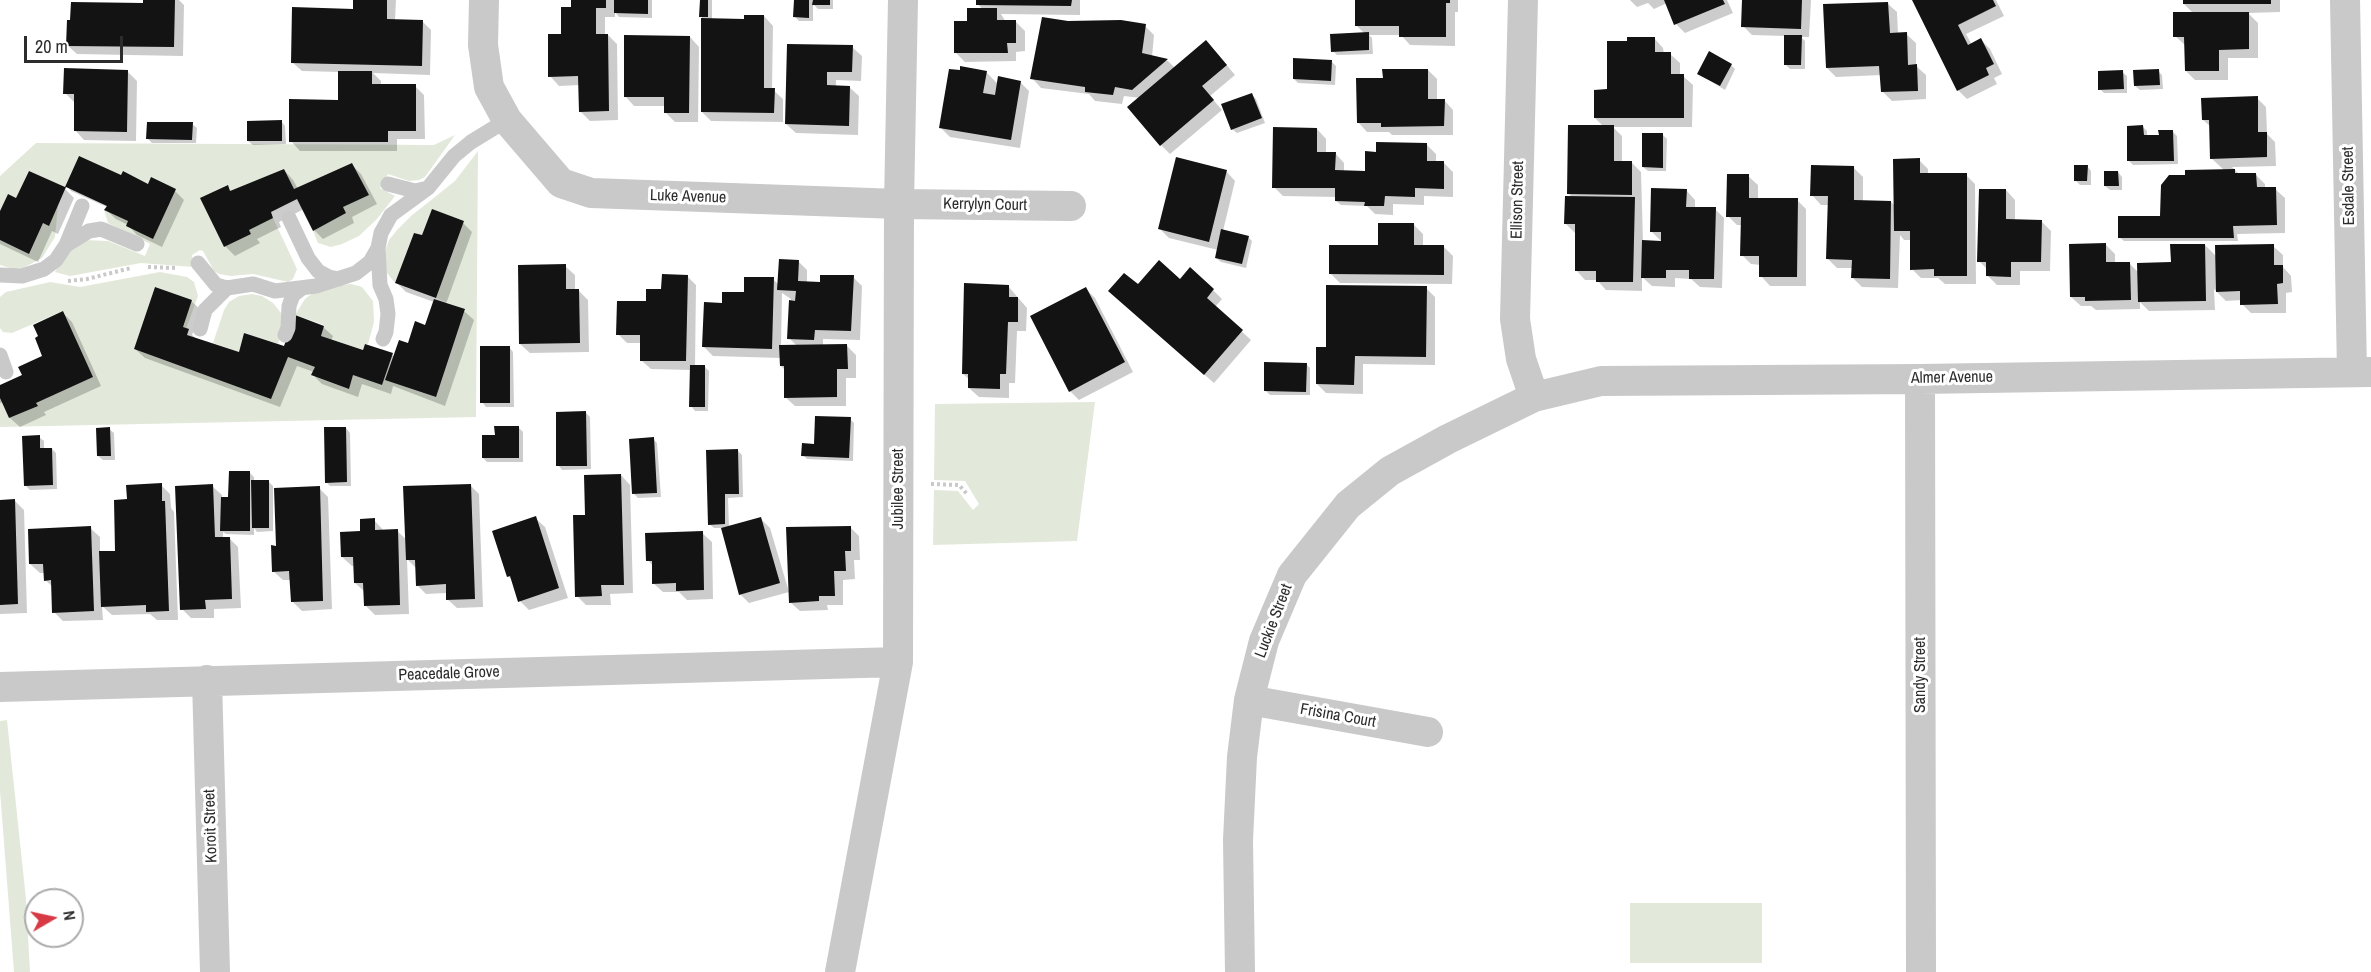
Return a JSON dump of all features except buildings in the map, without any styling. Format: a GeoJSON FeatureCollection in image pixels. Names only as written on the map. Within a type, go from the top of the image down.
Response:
{"type":"FeatureCollection","features":[{"type":"Feature","properties":{"kind":"street","name":"Luke Avenue"},"geometry":{"type":"LineString","coordinates":[[484,0],[483,45],[489,87],[507,120],[561,183],[591,193],[899,204]]}},
{"type":"Feature","properties":{"kind":"street","name":"Jubilee Street"},"geometry":{"type":"LineString","coordinates":[[840,972],[898,662],[899,204],[903,0]]}},
{"type":"Feature","properties":{"kind":"street","name":"Ellison Street"},"geometry":{"type":"LineString","coordinates":[[1523,0],[1515,319],[1521,359],[1534,397]]}},
{"type":"Feature","properties":{"kind":"street","name":"Esdale Street"},"geometry":{"type":"LineString","coordinates":[[2345,0],[2362,372]]}},
{"type":"Feature","properties":{"kind":"street","name":"Kerrylyn Court"},"geometry":{"type":"LineString","coordinates":[[899,204],[1071,206]]}},
{"type":"Feature","properties":{"kind":"street","name":"Almer Avenue"},"geometry":{"type":"LineString","coordinates":[[1534,397],[1602,381],[2362,372]]}},
{"type":"Feature","properties":{"kind":"street","name":"Sandy Street"},"geometry":{"type":"LineString","coordinates":[[1920,379],[1921,972]]}},
{"type":"Feature","properties":{"kind":"street","name":"Luckie Street"},"geometry":{"type":"LineString","coordinates":[[1240,972],[1238,840],[1242,758],[1249,700],[1264,641],[1292,574],[1348,505],[1390,471],[1448,439],[1534,397]]}},
{"type":"Feature","properties":{"kind":"street","name":"Peacedale Grove"},"geometry":{"type":"LineString","coordinates":[[0,687],[898,662]]}},
{"type":"Feature","properties":{"kind":"street","name":"Koroit Street"},"geometry":{"type":"LineString","coordinates":[[207,680],[215,972]]}},
{"type":"Feature","properties":{"kind":"street","name":"Frisina Court"},"geometry":{"type":"LineString","coordinates":[[1249,700],[1428,732]]}},
{"type":"Feature","properties":{"kind":"lane"},"geometry":{"type":"LineString","coordinates":[[383,339],[388,314],[380,285],[378,248],[381,233],[391,215],[428,188],[454,156],[471,142],[507,120]]}},
{"type":"Feature","properties":{"kind":"lane"},"geometry":{"type":"LineString","coordinates":[[388,184],[415,191],[428,188]]}},
{"type":"Feature","properties":{"kind":"lane"},"geometry":{"type":"LineString","coordinates":[[0,275],[22,276],[39,271],[56,260],[66,245],[82,206]]}},
{"type":"Feature","properties":{"kind":"lane"},"geometry":{"type":"LineString","coordinates":[[289,218],[308,258],[318,271],[329,278],[339,279]]}},
{"type":"Feature","properties":{"kind":"lane"},"geometry":{"type":"LineString","coordinates":[[66,245],[89,231],[101,229],[138,244]]}},
{"type":"Feature","properties":{"kind":"lane"},"geometry":{"type":"LineString","coordinates":[[198,262],[216,285],[227,288],[253,284],[275,291],[302,288],[356,273],[370,262],[378,248]]}},
{"type":"Feature","properties":{"kind":"lane"},"geometry":{"type":"LineString","coordinates":[[200,329],[205,310],[227,288]]}},
{"type":"Feature","properties":{"kind":"lane"},"geometry":{"type":"LineString","coordinates":[[285,335],[288,328],[289,306],[293,295],[302,288]]}},
{"type":"Feature","properties":{"kind":"lane"},"geometry":{"type":"LineString","coordinates":[[0,355],[6,372]]}},
{"type":"Feature","properties":{"kind":"path"},"geometry":{"type":"LineString","coordinates":[[143,267],[179,268],[208,276]]}},
{"type":"Feature","properties":{"kind":"path"},"geometry":{"type":"LineString","coordinates":[[39,271],[69,281],[133,268]]}},
{"type":"Feature","properties":{"kind":"path"},"geometry":{"type":"LineString","coordinates":[[930,484],[959,485],[967,494]]}},
{"type":"Feature","properties":{"kind":"green space"},"geometry":{"type":"Polygon","coordinates":[[[455,135],[425,177],[409,181],[388,174],[380,188],[395,196],[377,219],[359,236],[331,247],[318,243],[313,231],[346,213],[343,207],[368,195],[352,163],[294,189],[284,169],[230,191],[227,185],[201,198],[224,247],[251,234],[249,230],[273,218],[297,269],[293,279],[288,282],[253,274],[231,276],[219,274],[214,271],[203,251],[200,250],[192,255],[193,267],[141,263],[70,276],[55,272],[66,253],[84,240],[108,241],[145,256],[150,244],[108,223],[104,210],[128,221],[126,226],[148,184],[123,171],[121,175],[79,157],[65,187],[29,171],[16,198],[8,194],[0,211],[0,176],[36,143],[434,145],[455,135]]]}},
{"type":"Feature","properties":{"kind":"green space"},"geometry":{"type":"Polygon","coordinates":[[[478,151],[476,417],[0,427],[0,398],[9,418],[93,377],[63,311],[12,333],[3,332],[0,328],[0,297],[6,292],[50,282],[80,287],[160,272],[187,277],[194,282],[198,296],[186,329],[183,327],[192,300],[155,287],[134,349],[186,368],[288,357],[315,367],[312,376],[349,389],[353,375],[382,385],[393,353],[386,380],[435,397],[465,310],[436,298],[464,221],[432,210],[422,235],[414,233],[395,283],[387,273],[384,261],[385,251],[389,240],[397,230],[455,181],[478,151]]]}},
{"type":"Feature","properties":{"kind":"green space"},"geometry":{"type":"Polygon","coordinates":[[[58,205],[55,237],[42,258],[23,268],[13,269],[0,265],[0,240],[29,254],[43,223],[49,225],[58,205]]]}},
{"type":"Feature","properties":{"kind":"green space"},"geometry":{"type":"Polygon","coordinates":[[[351,284],[362,287],[373,301],[374,322],[368,344],[365,344],[363,350],[321,336],[324,325],[295,315],[305,299],[313,293],[351,284]]]}},
{"type":"Feature","properties":{"kind":"green space"},"geometry":{"type":"Polygon","coordinates":[[[252,294],[262,296],[273,303],[281,313],[282,331],[278,344],[244,333],[239,352],[213,343],[229,302],[239,296],[252,294]]]}},
{"type":"Feature","properties":{"kind":"green space"},"geometry":{"type":"Polygon","coordinates":[[[1095,402],[1077,541],[933,545],[934,490],[958,491],[973,510],[979,504],[965,481],[934,480],[935,404],[1095,402]]]}},
{"type":"Feature","properties":{"kind":"green space"},"geometry":{"type":"Polygon","coordinates":[[[7,720],[25,888],[24,948],[29,948],[30,972],[14,972],[0,791],[0,721],[7,720]]]}},
{"type":"Feature","properties":{"kind":"green space"},"geometry":{"type":"Polygon","coordinates":[[[1630,903],[1762,903],[1762,963],[1630,963],[1630,903]]]}}]}
